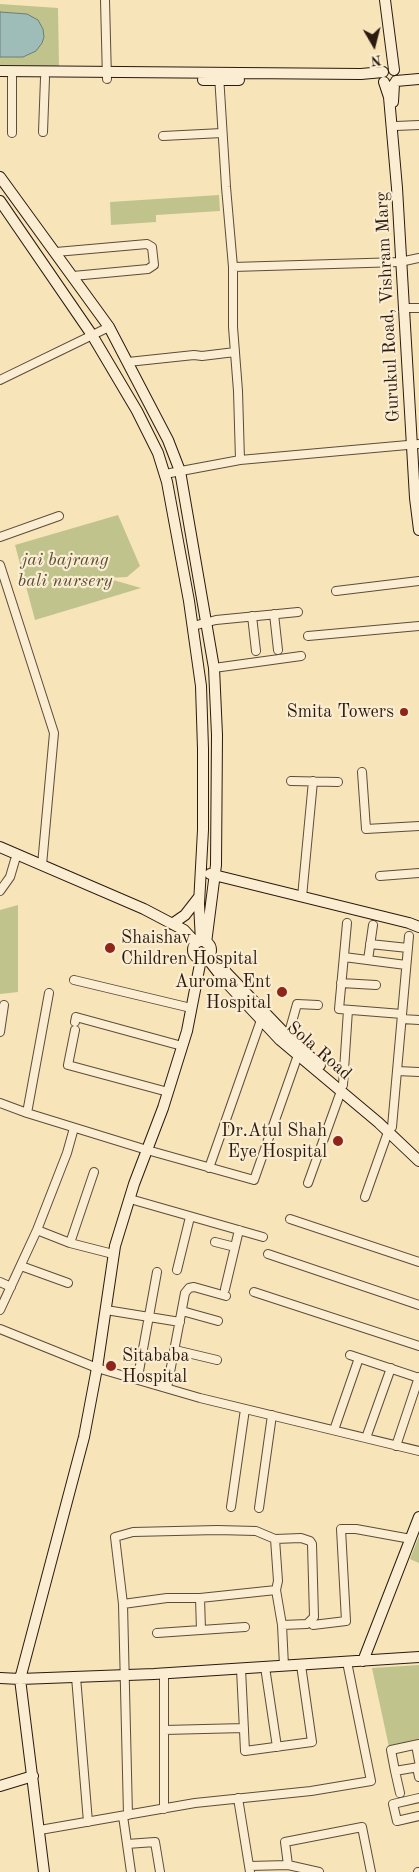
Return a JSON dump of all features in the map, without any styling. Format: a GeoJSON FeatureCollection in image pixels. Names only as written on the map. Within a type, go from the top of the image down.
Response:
{"type":"FeatureCollection","features":[{"type":"Feature","properties":{"kind":"street"},"geometry":{"type":"LineString","coordinates":[[105,0],[107,75]]}},
{"type":"Feature","properties":{"kind":"street","name":"Gurukul Road, Vishram Marg"},"geometry":{"type":"LineString","coordinates":[[378,0],[393,97],[401,187],[403,261],[408,308],[419,530]]}},
{"type":"Feature","properties":{"kind":"street","name":"Gurukul Road, Vishram Marg"},"geometry":{"type":"LineString","coordinates":[[385,0],[389,97],[419,490]]}},
{"type":"Feature","properties":{"kind":"street"},"geometry":{"type":"LineString","coordinates":[[0,71],[219,77],[389,76],[419,74]]}},
{"type":"Feature","properties":{"kind":"street"},"geometry":{"type":"LineString","coordinates":[[0,77],[45,78],[107,75]]}},
{"type":"Feature","properties":{"kind":"street"},"geometry":{"type":"LineString","coordinates":[[389,76],[419,79]]}},
{"type":"Feature","properties":{"kind":"street"},"geometry":{"type":"LineString","coordinates":[[12,77],[12,133]]}},
{"type":"Feature","properties":{"kind":"street"},"geometry":{"type":"LineString","coordinates":[[219,77],[233,267],[233,327],[240,421],[240,460]]}},
{"type":"Feature","properties":{"kind":"street"},"geometry":{"type":"LineString","coordinates":[[44,132],[45,78]]}},
{"type":"Feature","properties":{"kind":"street"},"geometry":{"type":"LineString","coordinates":[[396,126],[419,125]]}},
{"type":"Feature","properties":{"kind":"street"},"geometry":{"type":"LineString","coordinates":[[163,136],[222,133]]}},
{"type":"Feature","properties":{"kind":"street"},"geometry":{"type":"LineString","coordinates":[[0,177],[109,326],[168,440],[180,471],[214,668],[218,784],[215,875],[199,943],[194,954],[206,957]]}},
{"type":"Feature","properties":{"kind":"street"},"geometry":{"type":"LineString","coordinates":[[0,201],[92,335],[137,411],[158,453],[172,500],[201,686],[204,749],[199,943]]}},
{"type":"Feature","properties":{"kind":"street"},"geometry":{"type":"LineString","coordinates":[[56,252],[147,244],[152,246],[154,265],[148,269],[73,276]]}},
{"type":"Feature","properties":{"kind":"street"},"geometry":{"type":"LineString","coordinates":[[233,267],[403,261],[419,258]]}},
{"type":"Feature","properties":{"kind":"street"},"geometry":{"type":"LineString","coordinates":[[408,308],[419,308]]}},
{"type":"Feature","properties":{"kind":"street"},"geometry":{"type":"LineString","coordinates":[[0,380],[109,326]]}},
{"type":"Feature","properties":{"kind":"street"},"geometry":{"type":"LineString","coordinates":[[128,362],[194,354],[202,356],[235,352]]}},
{"type":"Feature","properties":{"kind":"street"},"geometry":{"type":"LineString","coordinates":[[165,474],[240,460],[416,444]]}},
{"type":"Feature","properties":{"kind":"street"},"geometry":{"type":"LineString","coordinates":[[0,537],[59,516]]}},
{"type":"Feature","properties":{"kind":"street"},"geometry":{"type":"LineString","coordinates":[[0,565],[54,733],[42,865]]}},
{"type":"Feature","properties":{"kind":"street"},"geometry":{"type":"LineString","coordinates":[[336,591],[419,581]]}},
{"type":"Feature","properties":{"kind":"street"},"geometry":{"type":"LineString","coordinates":[[193,626],[216,620],[298,612]]}},
{"type":"Feature","properties":{"kind":"street"},"geometry":{"type":"LineString","coordinates":[[274,614],[278,650]]}},
{"type":"Feature","properties":{"kind":"street"},"geometry":{"type":"LineString","coordinates":[[252,616],[256,651]]}},
{"type":"Feature","properties":{"kind":"street"},"geometry":{"type":"LineString","coordinates":[[308,636],[419,626]]}},
{"type":"Feature","properties":{"kind":"street"},"geometry":{"type":"LineString","coordinates":[[214,668],[301,656]]}},
{"type":"Feature","properties":{"kind":"street"},"geometry":{"type":"LineString","coordinates":[[362,772],[366,829],[419,826]]}},
{"type":"Feature","properties":{"kind":"street"},"geometry":{"type":"LineString","coordinates":[[291,781],[338,782]]}},
{"type":"Feature","properties":{"kind":"street"},"geometry":{"type":"LineString","coordinates":[[302,897],[313,781]]}},
{"type":"Feature","properties":{"kind":"street"},"geometry":{"type":"LineString","coordinates":[[0,847],[144,909],[184,930],[199,943]]}},
{"type":"Feature","properties":{"kind":"street"},"geometry":{"type":"LineString","coordinates":[[0,853],[141,915],[182,937],[210,947],[168,1092],[130,1199],[113,1254],[97,1368],[84,1437],[20,1680],[44,1872]]}},
{"type":"Feature","properties":{"kind":"street"},"geometry":{"type":"LineString","coordinates":[[0,891],[10,877],[15,860]]}},
{"type":"Feature","properties":{"kind":"street"},"geometry":{"type":"LineString","coordinates":[[201,873],[417,925]]}},
{"type":"Feature","properties":{"kind":"street"},"geometry":{"type":"LineString","coordinates":[[380,876],[419,873]]}},
{"type":"Feature","properties":{"kind":"street"},"geometry":{"type":"LineString","coordinates":[[172,924],[185,915],[199,897]]}},
{"type":"Feature","properties":{"kind":"street"},"geometry":{"type":"LineString","coordinates":[[347,923],[339,1009],[419,1020]]}},
{"type":"Feature","properties":{"kind":"street"},"geometry":{"type":"LineString","coordinates":[[368,960],[373,925]]}},
{"type":"Feature","properties":{"kind":"street"},"geometry":{"type":"LineString","coordinates":[[365,1197],[390,1129],[409,936]]}},
{"type":"Feature","properties":{"kind":"street"},"geometry":{"type":"LineString","coordinates":[[370,944],[408,948]]}},
{"type":"Feature","properties":{"kind":"street","name":"Sola Road"},"geometry":{"type":"LineString","coordinates":[[206,957],[224,980],[280,1040],[342,1088]]}},
{"type":"Feature","properties":{"kind":"street","name":"Sola Road"},"geometry":{"type":"LineString","coordinates":[[206,957],[342,1088],[419,1152]]}},
{"type":"Feature","properties":{"kind":"street"},"geometry":{"type":"LineString","coordinates":[[344,957],[406,965]]}},
{"type":"Feature","properties":{"kind":"street"},"geometry":{"type":"LineString","coordinates":[[74,980],[191,1008]]}},
{"type":"Feature","properties":{"kind":"street"},"geometry":{"type":"LineString","coordinates":[[341,984],[376,985]]}},
{"type":"Feature","properties":{"kind":"street"},"geometry":{"type":"LineString","coordinates":[[27,1114],[49,993]]}},
{"type":"Feature","properties":{"kind":"street"},"geometry":{"type":"LineString","coordinates":[[288,1036],[297,1004],[318,1005]]}},
{"type":"Feature","properties":{"kind":"street"},"geometry":{"type":"LineString","coordinates":[[0,1032],[4,1005]]}},
{"type":"Feature","properties":{"kind":"street"},"geometry":{"type":"LineString","coordinates":[[308,1183],[342,1088],[348,1010]]}},
{"type":"Feature","properties":{"kind":"street"},"geometry":{"type":"LineString","coordinates":[[168,1092],[68,1065],[76,1017],[182,1046]]}},
{"type":"Feature","properties":{"kind":"street"},"geometry":{"type":"LineString","coordinates":[[209,1168],[261,1020]]}},
{"type":"Feature","properties":{"kind":"street"},"geometry":{"type":"LineString","coordinates":[[0,1103],[27,1114],[254,1180],[298,1055]]}},
{"type":"Feature","properties":{"kind":"street"},"geometry":{"type":"LineString","coordinates":[[397,1071],[419,1072]]}},
{"type":"Feature","properties":{"kind":"street"},"geometry":{"type":"LineString","coordinates":[[0,1310],[37,1230],[67,1153],[74,1128]]}},
{"type":"Feature","properties":{"kind":"street","name":"Sola Road"},"geometry":{"type":"LineString","coordinates":[[390,1129],[419,1161]]}},
{"type":"Feature","properties":{"kind":"street"},"geometry":{"type":"LineString","coordinates":[[70,1244],[94,1172]]}},
{"type":"Feature","properties":{"kind":"street"},"geometry":{"type":"LineString","coordinates":[[130,1199],[263,1237]]}},
{"type":"Feature","properties":{"kind":"street"},"geometry":{"type":"LineString","coordinates":[[177,1270],[190,1216]]}},
{"type":"Feature","properties":{"kind":"street"},"geometry":{"type":"LineString","coordinates":[[290,1219],[419,1262]]}},
{"type":"Feature","properties":{"kind":"street"},"geometry":{"type":"LineString","coordinates":[[37,1230],[70,1244],[113,1254]]}},
{"type":"Feature","properties":{"kind":"street"},"geometry":{"type":"LineString","coordinates":[[168,1388],[185,1293],[189,1288],[194,1287],[226,1293],[239,1230]]}},
{"type":"Feature","properties":{"kind":"street"},"geometry":{"type":"LineString","coordinates":[[215,1242],[235,1247]]}},
{"type":"Feature","properties":{"kind":"street"},"geometry":{"type":"LineString","coordinates":[[268,1254],[419,1305]]}},
{"type":"Feature","properties":{"kind":"street"},"geometry":{"type":"LineString","coordinates":[[21,1266],[68,1283]]}},
{"type":"Feature","properties":{"kind":"street"},"geometry":{"type":"LineString","coordinates":[[140,1371],[156,1272]]}},
{"type":"Feature","properties":{"kind":"street"},"geometry":{"type":"LineString","coordinates":[[0,1282],[11,1287]]}},
{"type":"Feature","properties":{"kind":"street"},"geometry":{"type":"LineString","coordinates":[[254,1292],[419,1346]]}},
{"type":"Feature","properties":{"kind":"street"},"geometry":{"type":"LineString","coordinates":[[106,1310],[180,1322]]}},
{"type":"Feature","properties":{"kind":"street"},"geometry":{"type":"LineString","coordinates":[[182,1311],[218,1321]]}},
{"type":"Feature","properties":{"kind":"street"},"geometry":{"type":"LineString","coordinates":[[0,1329],[97,1368],[245,1409],[419,1451]]}},
{"type":"Feature","properties":{"kind":"street"},"geometry":{"type":"LineString","coordinates":[[175,1350],[217,1360]]}},
{"type":"Feature","properties":{"kind":"street"},"geometry":{"type":"LineString","coordinates":[[350,1355],[419,1378],[396,1446]]}},
{"type":"Feature","properties":{"kind":"street"},"geometry":{"type":"LineString","coordinates":[[334,1430],[359,1358]]}},
{"type":"Feature","properties":{"kind":"street"},"geometry":{"type":"LineString","coordinates":[[366,1438],[391,1368]]}},
{"type":"Feature","properties":{"kind":"street"},"geometry":{"type":"LineString","coordinates":[[231,1507],[245,1409]]}},
{"type":"Feature","properties":{"kind":"street"},"geometry":{"type":"LineString","coordinates":[[259,1508],[272,1415]]}},
{"type":"Feature","properties":{"kind":"street"},"geometry":{"type":"LineString","coordinates":[[363,1661],[419,1517]]}},
{"type":"Feature","properties":{"kind":"street"},"geometry":{"type":"LineString","coordinates":[[311,1621],[313,1625],[346,1621],[342,1529],[356,1529],[411,1539]]}},
{"type":"Feature","properties":{"kind":"street"},"geometry":{"type":"LineString","coordinates":[[131,1872],[126,1816],[123,1604],[115,1537],[133,1532],[217,1530],[256,1531],[275,1539],[301,1538],[310,1541],[312,1544],[314,1617],[307,1624],[282,1625]]}},
{"type":"Feature","properties":{"kind":"street"},"geometry":{"type":"LineString","coordinates":[[275,1539],[278,1581],[276,1590],[282,1625],[284,1666]]}},
{"type":"Feature","properties":{"kind":"street"},"geometry":{"type":"LineString","coordinates":[[123,1604],[167,1598],[200,1598],[276,1590]]}},
{"type":"Feature","properties":{"kind":"street"},"geometry":{"type":"LineString","coordinates":[[200,1598],[201,1630]]}},
{"type":"Feature","properties":{"kind":"street"},"geometry":{"type":"LineString","coordinates":[[157,1633],[245,1627]]}},
{"type":"Feature","properties":{"kind":"street"},"geometry":{"type":"LineString","coordinates":[[0,1678],[20,1680],[125,1676],[419,1657]]}},
{"type":"Feature","properties":{"kind":"street"},"geometry":{"type":"LineString","coordinates":[[40,1830],[238,1798],[311,1791],[371,1781],[348,1662]]}},
{"type":"Feature","properties":{"kind":"street"},"geometry":{"type":"LineString","coordinates":[[241,1669],[245,1751],[312,1742],[300,1665]]}},
{"type":"Feature","properties":{"kind":"street"},"geometry":{"type":"LineString","coordinates":[[265,1667],[276,1747]]}},
{"type":"Feature","properties":{"kind":"street"},"geometry":{"type":"LineString","coordinates":[[164,1674],[164,1809]]}},
{"type":"Feature","properties":{"kind":"street"},"geometry":{"type":"LineString","coordinates":[[76,1677],[88,1822]]}},
{"type":"Feature","properties":{"kind":"street"},"geometry":{"type":"LineString","coordinates":[[164,1730],[244,1728]]}},
{"type":"Feature","properties":{"kind":"street"},"geometry":{"type":"LineString","coordinates":[[400,1793],[391,1750],[417,1744],[419,1777]]}},
{"type":"Feature","properties":{"kind":"street"},"geometry":{"type":"LineString","coordinates":[[395,1771],[418,1765]]}},
{"type":"Feature","properties":{"kind":"street"},"geometry":{"type":"LineString","coordinates":[[0,1786],[33,1776]]}},
{"type":"Feature","properties":{"kind":"street"},"geometry":{"type":"LineString","coordinates":[[238,1798],[249,1869],[288,1865],[319,1872]]}},
{"type":"Feature","properties":{"kind":"street"},"geometry":{"type":"LineString","coordinates":[[419,1798],[393,1804],[397,1821],[419,1816]]}},
{"type":"Feature","properties":{"kind":"street"},"geometry":{"type":"LineString","coordinates":[[288,1865],[285,1842],[362,1827],[372,1872]]}},
{"type":"Feature","properties":{"kind":"street"},"geometry":{"type":"LineString","coordinates":[[127,1844],[155,1842],[160,1872]]}},
{"type":"Feature","properties":{"kind":"green space"},"geometry":{"type":"Polygon","coordinates":[[[0,4],[58,8],[59,67],[0,65],[0,4]]]}},
{"type":"Feature","properties":{"kind":"green space"},"geometry":{"type":"Polygon","coordinates":[[[219,195],[220,211],[156,215],[156,222],[111,225],[110,202],[219,195]]]}},
{"type":"Feature","properties":{"kind":"green space","name":"jai bajrang bali nursery"},"geometry":{"type":"Polygon","coordinates":[[[118,515],[140,566],[127,577],[106,578],[141,588],[35,620],[15,545],[118,515]]]}},
{"type":"Feature","properties":{"kind":"green space"},"geometry":{"type":"Polygon","coordinates":[[[18,905],[18,992],[0,994],[0,910],[18,905]]]}},
{"type":"Feature","properties":{"kind":"green space"},"geometry":{"type":"Polygon","coordinates":[[[419,1536],[419,1563],[410,1559],[419,1536]]]}},
{"type":"Feature","properties":{"kind":"green space"},"geometry":{"type":"Polygon","coordinates":[[[419,1665],[419,1741],[389,1747],[372,1668],[419,1665]]]}},
{"type":"Feature","properties":{"kind":"water"},"geometry":{"type":"Polygon","coordinates":[[[0,12],[27,14],[38,20],[43,29],[44,37],[36,51],[23,57],[0,57],[0,12]]]}},
{"type":"Feature","properties":{"kind":"place","name":"Smita Towers"},"geometry":{"type":"Point","coordinates":[404,712]}},
{"type":"Feature","properties":{"kind":"place","name":"Shaishav Children Hospital"},"geometry":{"type":"Point","coordinates":[110,948]}},
{"type":"Feature","properties":{"kind":"place","name":"Auroma Ent Hospital"},"geometry":{"type":"Point","coordinates":[282,992]}},
{"type":"Feature","properties":{"kind":"place","name":"Dr.Atul Shah Eye Hospital"},"geometry":{"type":"Point","coordinates":[338,1141]}},
{"type":"Feature","properties":{"kind":"place","name":"Sitababa Hospital"},"geometry":{"type":"Point","coordinates":[111,1366]}}]}
